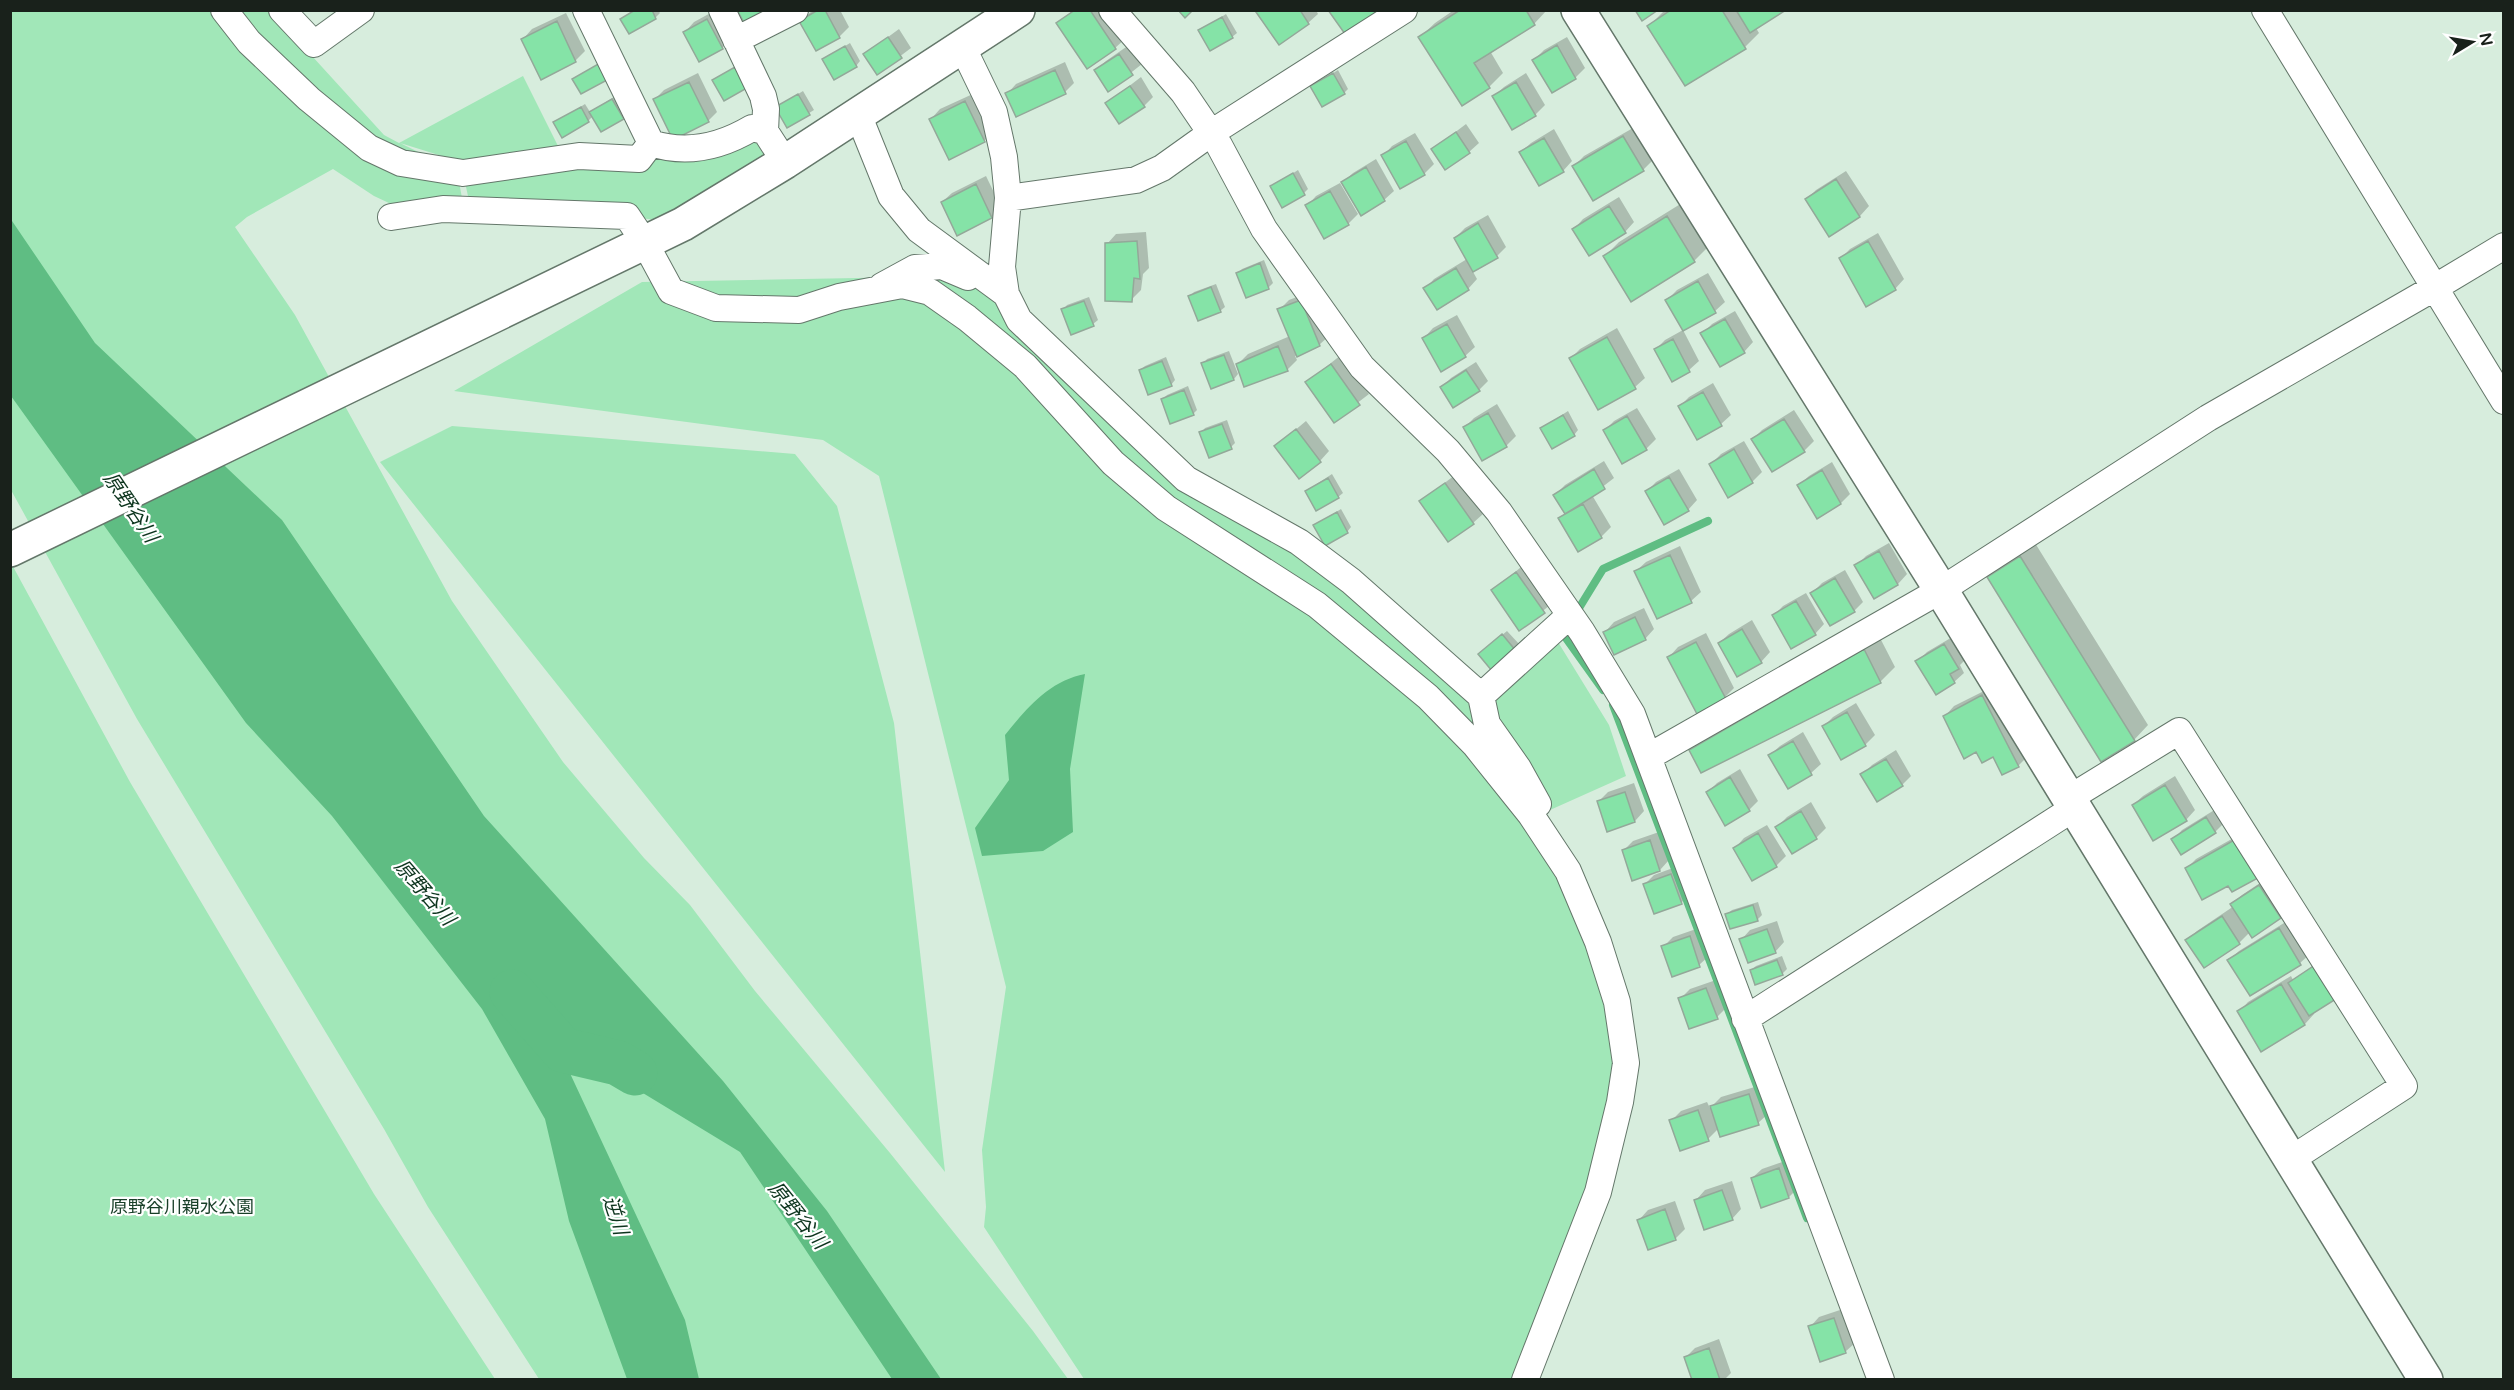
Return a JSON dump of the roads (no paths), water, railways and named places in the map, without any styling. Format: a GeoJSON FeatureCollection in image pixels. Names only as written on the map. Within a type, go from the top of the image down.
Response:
{"type":"FeatureCollection","features":[{"type":"Feature","properties":{"kind":"street"},"geometry":{"type":"LineString","coordinates":[[224,10],[249,42],[309,99],[369,148],[400,163],[464,173],[579,156],[639,159],[651,143]]}},
{"type":"Feature","properties":{"kind":"street"},"geometry":{"type":"LineString","coordinates":[[282,10],[314,44],[361,10]]}},
{"type":"Feature","properties":{"kind":"street"},"geometry":{"type":"LineString","coordinates":[[586,10],[651,143],[669,149],[710,148],[731,140],[752,128],[765,131]]}},
{"type":"Feature","properties":{"kind":"street"},"geometry":{"type":"LineString","coordinates":[[722,10],[763,96],[766,109],[765,131],[785,162]]}},
{"type":"Feature","properties":{"kind":"street"},"geometry":{"type":"LineString","coordinates":[[736,40],[795,10]]}},
{"type":"Feature","properties":{"kind":"street"},"geometry":{"type":"LineString","coordinates":[[10,550],[683,224],[785,162],[1018,10]]}},
{"type":"Feature","properties":{"kind":"street"},"geometry":{"type":"LineString","coordinates":[[1112,10],[1183,92],[1211,133],[1264,229],[1362,367],[1448,451],[1499,512],[1570,615],[1632,714],[1881,1380]]}},
{"type":"Feature","properties":{"kind":"street"},"geometry":{"type":"LineString","coordinates":[[1008,198],[1136,180],[1162,168],[1211,133],[1404,10]]}},
{"type":"Feature","properties":{"kind":"street"},"geometry":{"type":"LineString","coordinates":[[1578,10],[1941,590],[2426,1380]]}},
{"type":"Feature","properties":{"kind":"street"},"geometry":{"type":"LineString","coordinates":[[2265,10],[2504,401]]}},
{"type":"Feature","properties":{"kind":"street"},"geometry":{"type":"LineString","coordinates":[[962,46],[994,112],[1004,157],[1008,198],[1002,267],[1006,294],[1019,320],[1186,479],[1299,542],[1351,581],[1481,696],[1487,724],[1518,768],[1539,806],[1598,942],[1617,1002],[1626,1063],[1620,1102],[1598,1192],[1525,1380]]}},
{"type":"Feature","properties":{"kind":"street"},"geometry":{"type":"LineString","coordinates":[[858,114],[891,196],[919,230],[1006,294]]}},
{"type":"Feature","properties":{"kind":"street"},"geometry":{"type":"LineString","coordinates":[[462,209],[464,173]]}},
{"type":"Feature","properties":{"kind":"street"},"geometry":{"type":"LineString","coordinates":[[391,217],[443,209],[627,216],[645,243],[671,291],[716,308],[799,310],[839,297],[902,285],[930,292],[967,318],[1025,366],[1113,463],[1166,508],[1317,605],[1428,696],[1475,745],[1531,815],[1568,872]]}},
{"type":"Feature","properties":{"kind":"street"},"geometry":{"type":"LineString","coordinates":[[1648,757],[1941,590],[2208,418],[2504,246]]}},
{"type":"Feature","properties":{"kind":"street"},"geometry":{"type":"LineString","coordinates":[[874,290],[915,268],[942,266],[1006,294]]}},
{"type":"Feature","properties":{"kind":"street"},"geometry":{"type":"LineString","coordinates":[[1481,696],[1570,615]]}},
{"type":"Feature","properties":{"kind":"street"},"geometry":{"type":"LineString","coordinates":[[1745,1018],[2179,731],[2404,1086],[2290,1160]]}},
{"type":"Feature","properties":{"kind":"water","name":"逆川"},"geometry":{"type":"Polygon","coordinates":[[[10,218],[95,343],[282,520],[484,816],[723,1081],[827,1211],[941,1379],[892,1379],[740,1152],[554,1039],[685,1320],[699,1379],[627,1379],[569,1221],[545,1119],[482,1009],[332,816],[246,723],[11,396],[10,218]]]}},
{"type":"Feature","properties":{"kind":"water"},"geometry":{"type":"Polygon","coordinates":[[[1085,674],[1070,769],[1073,832],[1043,851],[982,856],[975,828],[1009,780],[1005,735],[1030,706],[1050,689],[1085,674]]]}},
{"type":"Feature","properties":{"kind":"waterway"},"geometry":{"type":"LineString","coordinates":[[1576,613],[1603,569],[1708,521]]}},
{"type":"Feature","properties":{"kind":"waterway"},"geometry":{"type":"LineString","coordinates":[[1567,628],[1563,634],[1603,690]]}},
{"type":"Feature","properties":{"kind":"waterway"},"geometry":{"type":"LineString","coordinates":[[1613,705],[1807,1218]]}},
{"type":"Feature","properties":{"kind":"waterway","name":"原野谷川"},"geometry":{"type":"LineString","coordinates":[[512,992],[563,1050],[618,1063],[635,1073]]}},
{"type":"Feature","properties":{"kind":"park label","name":"原野谷川親水公園"},"geometry":{"type":"Point","coordinates":[182,1207]}}]}
